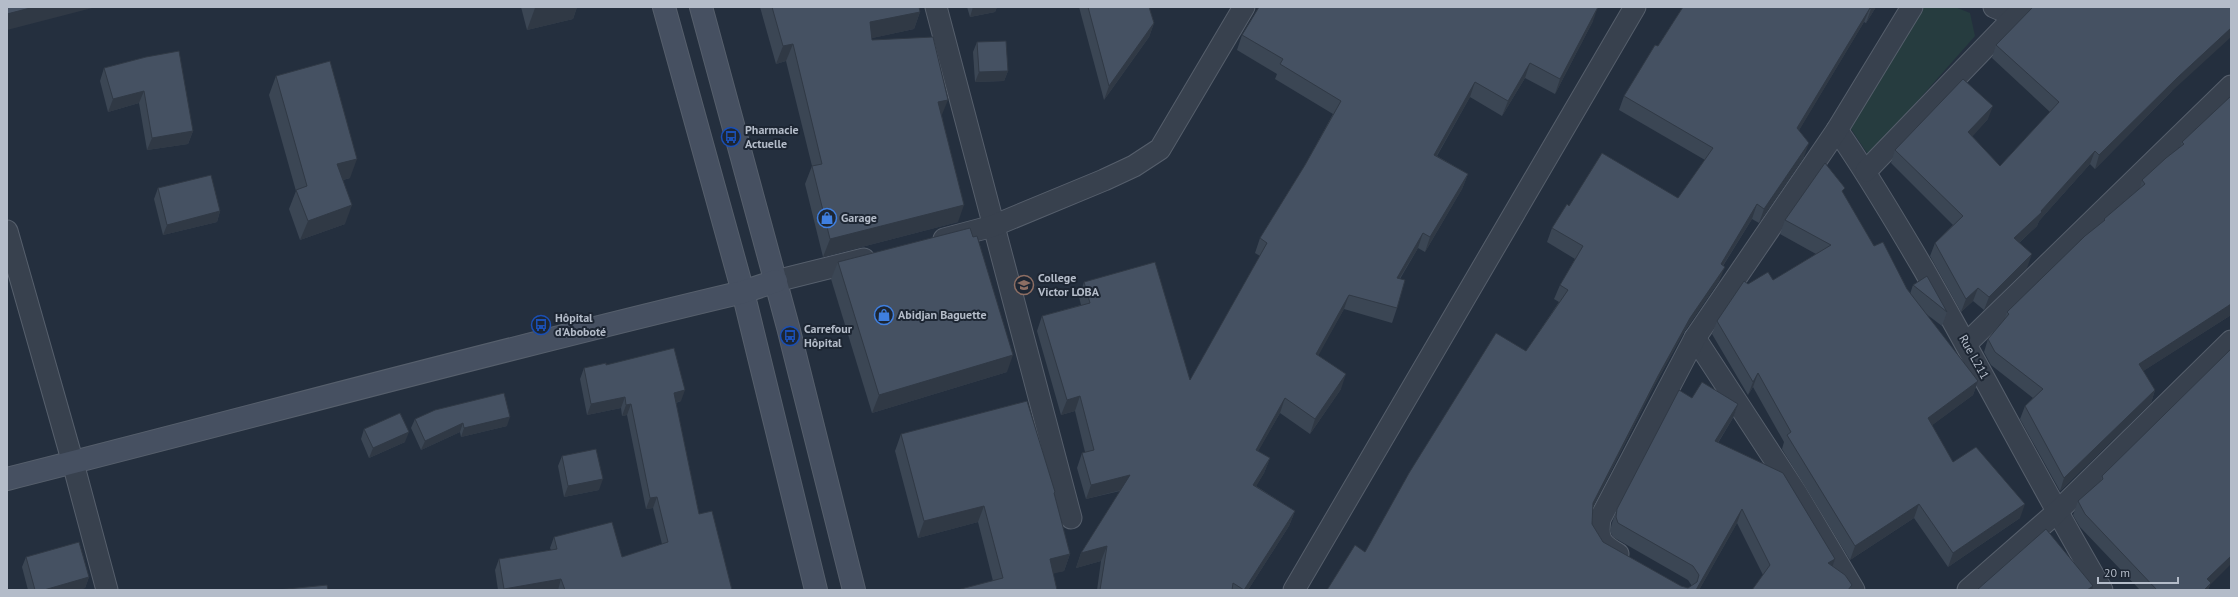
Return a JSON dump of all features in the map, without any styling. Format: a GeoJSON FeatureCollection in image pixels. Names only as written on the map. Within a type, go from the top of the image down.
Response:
{"type":"FeatureCollection","features":[{"type":"Feature","properties":{"kind":"main road"},"geometry":{"type":"LineString","coordinates":[[664,7],[743,292],[816,590]]}},
{"type":"Feature","properties":{"kind":"main road"},"geometry":{"type":"LineString","coordinates":[[701,7],[776,281],[854,590]]}},
{"type":"Feature","properties":{"kind":"main road"},"geometry":{"type":"LineString","coordinates":[[7,479],[309,403],[526,344],[743,292],[776,281]]}},
{"type":"Feature","properties":{"kind":"street"},"geometry":{"type":"LineString","coordinates":[[936,7],[1071,518]]}},
{"type":"Feature","properties":{"kind":"street"},"geometry":{"type":"LineString","coordinates":[[926,244],[994,226],[1134,166],[1160,149],[1244,7]]}},
{"type":"Feature","properties":{"kind":"street"},"geometry":{"type":"LineString","coordinates":[[1294,590],[1635,7]]}},
{"type":"Feature","properties":{"kind":"street"},"geometry":{"type":"LineString","coordinates":[[1638,565],[1604,546],[1598,533],[1600,519],[1695,338],[1837,130],[1912,7]]}},
{"type":"Feature","properties":{"kind":"street"},"geometry":{"type":"LineString","coordinates":[[1994,7],[2019,12]]}},
{"type":"Feature","properties":{"kind":"street"},"geometry":{"type":"LineString","coordinates":[[1866,171],[2019,12]]}},
{"type":"Feature","properties":{"kind":"street"},"geometry":{"type":"LineString","coordinates":[[1966,344],[2231,86]]}},
{"type":"Feature","properties":{"kind":"street","name":"Rue L211"},"geometry":{"type":"LineString","coordinates":[[1837,130],[1866,171],[1966,344],[2057,512],[2102,590]]}},
{"type":"Feature","properties":{"kind":"street"},"geometry":{"type":"LineString","coordinates":[[7,231],[73,463],[107,590]]}},
{"type":"Feature","properties":{"kind":"street"},"geometry":{"type":"LineString","coordinates":[[776,281],[880,256]]}},
{"type":"Feature","properties":{"kind":"street"},"geometry":{"type":"LineString","coordinates":[[1695,338],[1796,494],[1854,590]]}},
{"type":"Feature","properties":{"kind":"street"},"geometry":{"type":"LineString","coordinates":[[1968,590],[2057,512],[2231,340]]}},
{"type":"Feature","properties":{"kind":"green space"},"geometry":{"type":"Polygon","coordinates":[[[1919,7],[1955,7],[1970,13],[1975,36],[1869,156],[1849,126],[1919,7]]]}},
{"type":"Feature","properties":{"kind":"building"},"geometry":{"type":"Polygon","coordinates":[[[7,7],[34,7],[7,14],[7,7]]]}},
{"type":"Feature","properties":{"kind":"building"},"geometry":{"type":"Polygon","coordinates":[[[772,7],[919,7],[920,12],[870,22],[872,40],[933,37],[948,100],[938,102],[964,205],[830,239],[812,166],[822,164],[793,44],[783,46],[772,7]]]}},
{"type":"Feature","properties":{"kind":"building"},"geometry":{"type":"Polygon","coordinates":[[[1088,7],[1149,7],[1154,23],[1109,86],[1088,7]]]}},
{"type":"Feature","properties":{"kind":"building"},"geometry":{"type":"Polygon","coordinates":[[[1259,7],[1598,7],[1560,79],[1530,63],[1508,101],[1475,82],[1434,155],[1468,174],[1430,237],[1423,233],[1397,278],[1405,280],[1397,308],[1349,295],[1316,354],[1346,374],[1315,419],[1285,398],[1256,450],[1270,458],[1253,485],[1295,511],[1244,590],[1233,583],[1232,590],[1100,590],[1107,546],[1081,553],[1130,475],[1091,485],[1082,453],[1094,450],[1080,396],[1067,400],[1042,316],[1090,303],[1084,282],[1155,262],[1190,380],[1267,243],[1260,238],[1305,165],[1341,101],[1280,64],[1283,59],[1242,35],[1259,7]]]}},
{"type":"Feature","properties":{"kind":"building"},"geometry":{"type":"Polygon","coordinates":[[[1683,7],[1872,7],[1797,128],[1809,143],[1764,209],[1757,204],[1721,264],[1725,267],[1690,318],[1658,376],[1593,503],[1592,524],[1603,542],[1681,586],[1688,588],[1697,582],[1699,575],[1693,566],[1618,523],[1616,517],[1617,509],[1679,390],[1692,398],[1702,382],[1738,404],[1715,441],[1783,473],[1835,559],[1828,563],[1845,575],[1852,585],[1848,590],[1752,590],[1770,565],[1742,509],[1696,590],[1327,590],[1355,545],[1365,552],[1409,473],[1496,333],[1526,351],[1568,290],[1560,285],[1583,246],[1552,228],[1567,204],[1569,206],[1602,153],[1678,198],[1713,148],[1624,96],[1655,45],[1658,46],[1683,7]]]}},
{"type":"Feature","properties":{"kind":"building"},"geometry":{"type":"Polygon","coordinates":[[[2033,7],[2231,7],[2231,28],[2177,78],[2099,155],[2095,151],[2041,211],[2042,212],[2014,238],[2032,254],[1989,297],[1978,288],[1966,299],[1935,243],[1963,216],[1895,150],[1963,79],[1993,106],[1968,132],[2000,166],[2059,102],[1996,45],[2033,7]]]}},
{"type":"Feature","properties":{"kind":"building"},"geometry":{"type":"Polygon","coordinates":[[[1006,41],[1008,71],[979,72],[977,42],[1006,41]]]}},
{"type":"Feature","properties":{"kind":"building"},"geometry":{"type":"Polygon","coordinates":[[[179,51],[193,131],[152,138],[144,91],[113,99],[104,68],[146,57],[179,51]]]}},
{"type":"Feature","properties":{"kind":"building"},"geometry":{"type":"Polygon","coordinates":[[[330,61],[357,159],[337,164],[352,205],[308,221],[296,190],[307,186],[276,76],[330,61]]]}},
{"type":"Feature","properties":{"kind":"building"},"geometry":{"type":"Polygon","coordinates":[[[2231,96],[2231,304],[2139,364],[2155,390],[2064,478],[2025,406],[2043,389],[1995,352],[1988,339],[2009,314],[2007,312],[2085,236],[2145,184],[2142,180],[2184,144],[2182,142],[2231,96]]]}},
{"type":"Feature","properties":{"kind":"building"},"geometry":{"type":"Polygon","coordinates":[[[1825,163],[1845,188],[1842,191],[1874,246],[1883,242],[1907,289],[1978,381],[1928,418],[1953,462],[1976,447],[2025,504],[1953,553],[1919,504],[1855,546],[1787,435],[1791,432],[1758,373],[1753,382],[1717,321],[1744,281],[1748,284],[1768,272],[1773,280],[1831,245],[1785,220],[1825,163]]]}},
{"type":"Feature","properties":{"kind":"building"},"geometry":{"type":"Polygon","coordinates":[[[211,175],[220,211],[167,225],[158,188],[211,175]]]}},
{"type":"Feature","properties":{"kind":"building"},"geometry":{"type":"Polygon","coordinates":[[[970,228],[973,237],[977,236],[1013,355],[879,395],[838,262],[970,228]]]}},
{"type":"Feature","properties":{"kind":"building"},"geometry":{"type":"Polygon","coordinates":[[[1927,276],[1947,312],[1913,285],[1927,276]]]}},
{"type":"Feature","properties":{"kind":"building"},"geometry":{"type":"Polygon","coordinates":[[[674,348],[685,390],[674,393],[699,514],[712,511],[732,590],[565,590],[561,579],[504,589],[499,559],[557,549],[554,537],[612,522],[622,557],[668,542],[657,497],[650,498],[631,404],[626,405],[625,397],[591,404],[584,368],[606,363],[606,365],[674,348]]]}},
{"type":"Feature","properties":{"kind":"building"},"geometry":{"type":"Polygon","coordinates":[[[2231,349],[2231,556],[2207,579],[2211,583],[2204,590],[2157,590],[2085,514],[2078,501],[2103,479],[2102,476],[2231,349]]]}},
{"type":"Feature","properties":{"kind":"building"},"geometry":{"type":"Polygon","coordinates":[[[504,393],[510,417],[464,428],[463,423],[425,441],[415,419],[435,410],[504,393]]]}},
{"type":"Feature","properties":{"kind":"building"},"geometry":{"type":"Polygon","coordinates":[[[1027,401],[1055,492],[1054,493],[1070,554],[1050,559],[1057,590],[957,590],[1003,578],[984,506],[924,521],[901,434],[1027,401]]]}},
{"type":"Feature","properties":{"kind":"building"},"geometry":{"type":"Polygon","coordinates":[[[400,413],[409,432],[373,448],[364,429],[400,413]]]}},
{"type":"Feature","properties":{"kind":"building"},"geometry":{"type":"Polygon","coordinates":[[[596,449],[603,479],[568,486],[562,456],[596,449]]]}},
{"type":"Feature","properties":{"kind":"building"},"geometry":{"type":"Polygon","coordinates":[[[2046,529],[2093,586],[2087,590],[1977,590],[2046,529]]]}},
{"type":"Feature","properties":{"kind":"building"},"geometry":{"type":"Polygon","coordinates":[[[79,542],[89,577],[44,590],[35,590],[26,557],[79,542]]]}},
{"type":"Feature","properties":{"kind":"building"},"geometry":{"type":"Polygon","coordinates":[[[327,585],[328,590],[277,590],[327,585]]]}},
{"type":"Feature","properties":{"kind":"place","name":"Pharmacie Actuelle"},"geometry":{"type":"Point","coordinates":[731,137]}},
{"type":"Feature","properties":{"kind":"place","name":"Garage"},"geometry":{"type":"Point","coordinates":[827,218]}},
{"type":"Feature","properties":{"kind":"place","name":"College Victor LOBA"},"geometry":{"type":"Point","coordinates":[1024,285]}},
{"type":"Feature","properties":{"kind":"place","name":"Abidjan Baguette"},"geometry":{"type":"Point","coordinates":[884,315]}},
{"type":"Feature","properties":{"kind":"place","name":"Hôpital d'Aboboté"},"geometry":{"type":"Point","coordinates":[541,325]}},
{"type":"Feature","properties":{"kind":"place","name":"Carrefour Hôpital"},"geometry":{"type":"Point","coordinates":[790,336]}}]}
